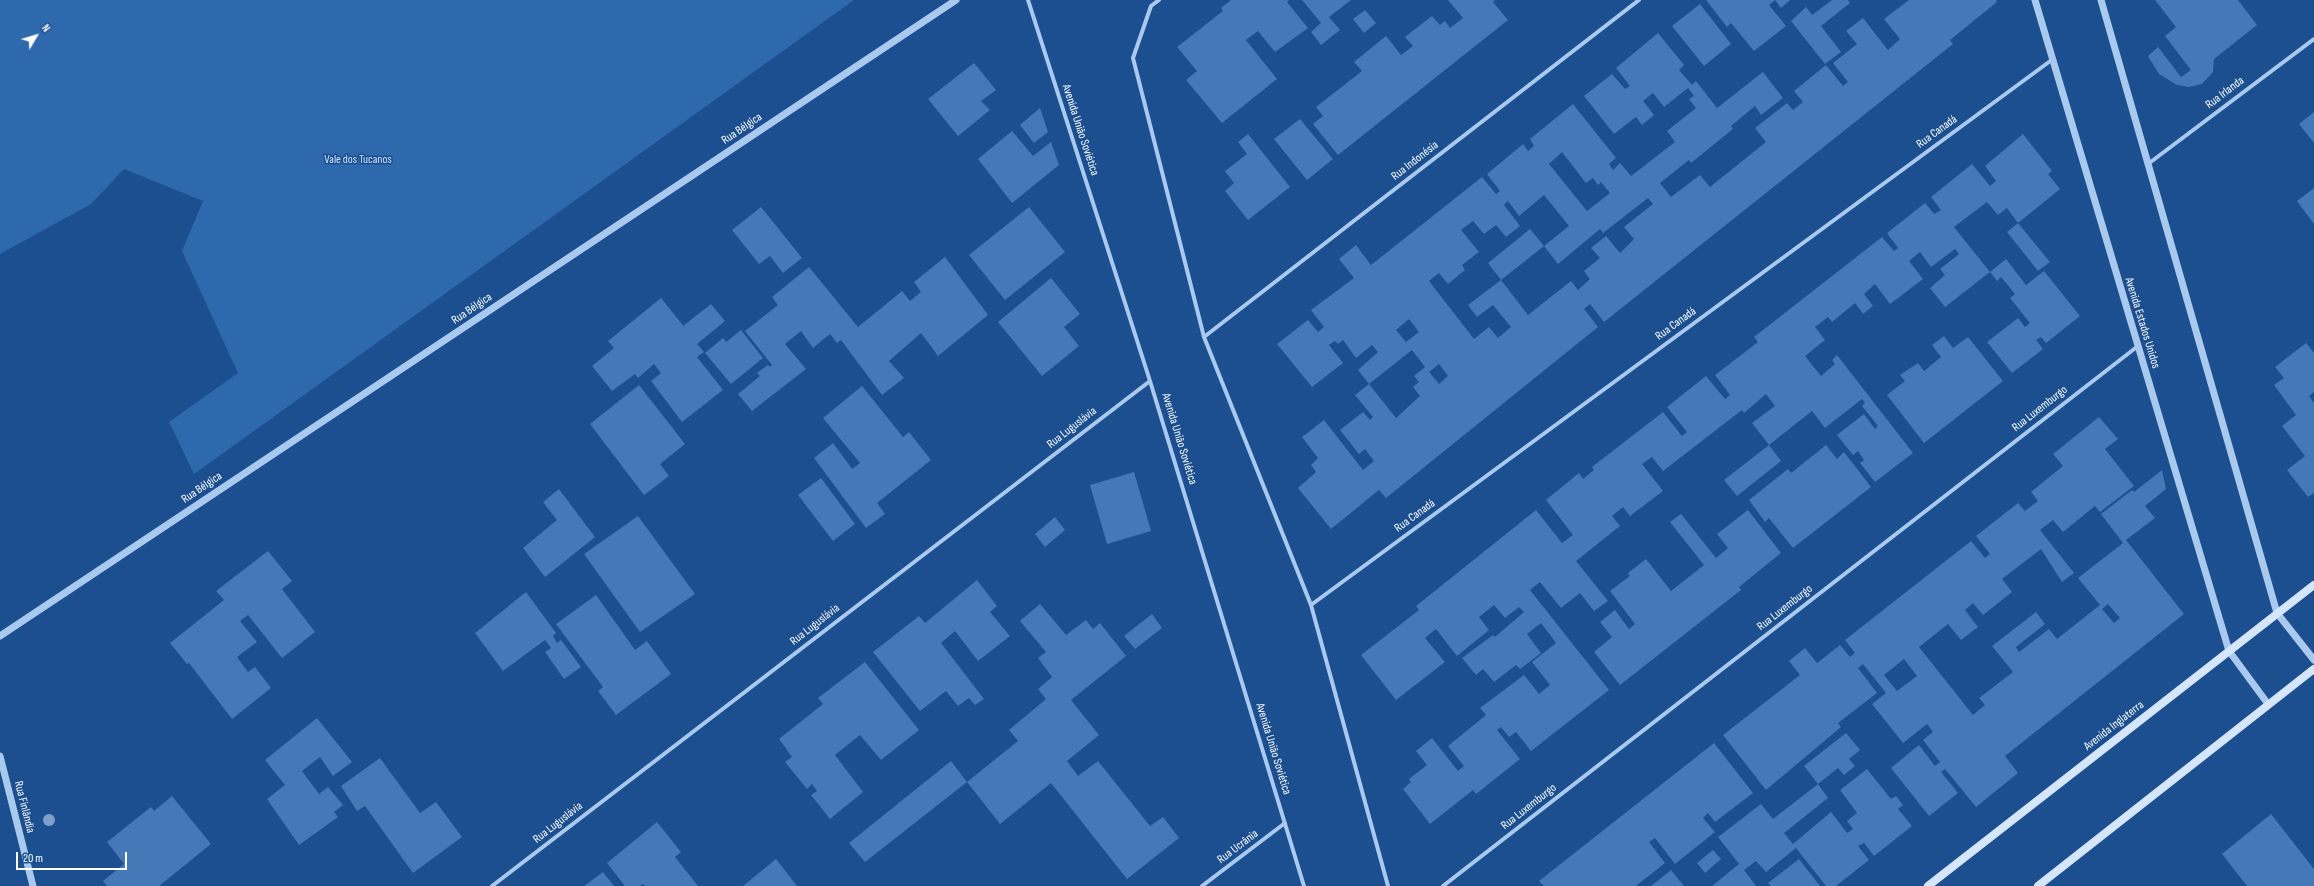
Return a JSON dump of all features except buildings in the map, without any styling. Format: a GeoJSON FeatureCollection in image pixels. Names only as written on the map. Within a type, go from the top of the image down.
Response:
{"type":"FeatureCollection","features":[{"type":"Feature","properties":{"kind":"main road","name":"Avenida Inglaterra"},"geometry":{"type":"LineString","coordinates":[[1928,886],[2314,585]]}},
{"type":"Feature","properties":{"kind":"main road"},"geometry":{"type":"LineString","coordinates":[[2038,886],[2314,669]]}},
{"type":"Feature","properties":{"kind":"street","name":"Rua Bélgica"},"geometry":{"type":"LineString","coordinates":[[0,636],[956,0]]}},
{"type":"Feature","properties":{"kind":"street","name":"Avenida União Soviética"},"geometry":{"type":"LineString","coordinates":[[1028,0],[1150,381],[1304,886]]}},
{"type":"Feature","properties":{"kind":"street"},"geometry":{"type":"LineString","coordinates":[[1159,0],[1151,6],[1133,58],[1204,337],[1311,605],[1388,886]]}},
{"type":"Feature","properties":{"kind":"street","name":"Rua Indonésia"},"geometry":{"type":"LineString","coordinates":[[1204,337],[1639,0]]}},
{"type":"Feature","properties":{"kind":"street","name":"Avenida Estados Unidos"},"geometry":{"type":"LineString","coordinates":[[2035,0],[2229,651],[2268,704]]}},
{"type":"Feature","properties":{"kind":"street"},"geometry":{"type":"LineString","coordinates":[[2101,0],[2277,613],[2314,660]]}},
{"type":"Feature","properties":{"kind":"street","name":"Rua Irlanda"},"geometry":{"type":"LineString","coordinates":[[2148,164],[2314,39]]}},
{"type":"Feature","properties":{"kind":"street","name":"Rua Canadá"},"geometry":{"type":"LineString","coordinates":[[1311,605],[2053,59]]}},
{"type":"Feature","properties":{"kind":"street","name":"Rua Luxemburgo"},"geometry":{"type":"LineString","coordinates":[[1444,886],[2138,346]]}},
{"type":"Feature","properties":{"kind":"street","name":"Rua Luguslávia"},"geometry":{"type":"LineString","coordinates":[[492,886],[1150,381]]}},
{"type":"Feature","properties":{"kind":"street","name":"Rua Finlândia"},"geometry":{"type":"LineString","coordinates":[[0,756],[33,886]]}},
{"type":"Feature","properties":{"kind":"street","name":"Rua Ucrânia"},"geometry":{"type":"LineString","coordinates":[[1202,886],[1285,823]]}},
{"type":"Feature","properties":{"kind":"green space","name":"Vale dos Tucanos"},"geometry":{"type":"Polygon","coordinates":[[[0,0],[854,0],[194,474],[169,422],[238,373],[182,251],[203,201],[124,169],[91,204],[0,254],[0,0]]]}}]}
